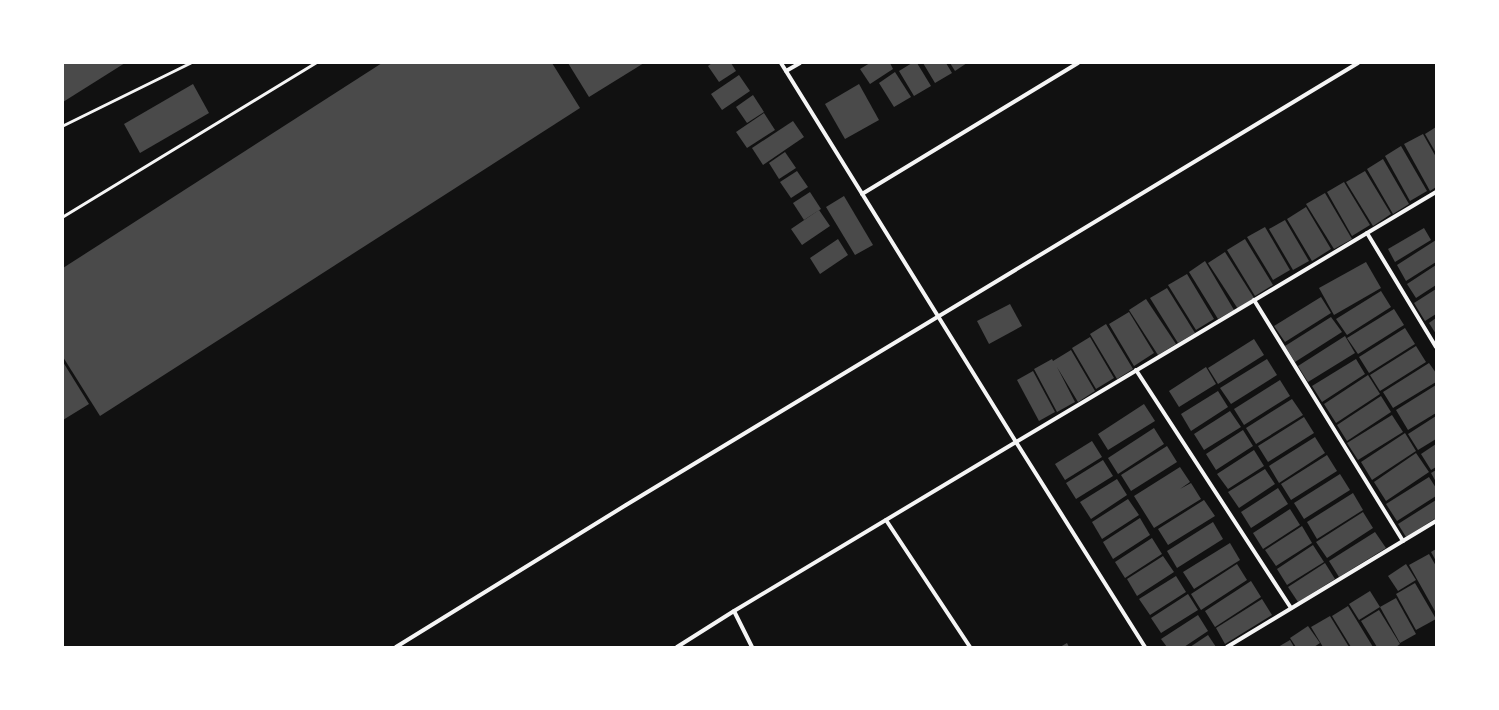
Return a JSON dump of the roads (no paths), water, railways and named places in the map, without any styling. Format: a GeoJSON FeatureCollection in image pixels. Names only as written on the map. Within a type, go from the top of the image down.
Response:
{"type":"FeatureCollection","features":[{"type":"Feature","properties":{"kind":"street"},"geometry":{"type":"LineString","coordinates":[[781,63],[1145,647]]}},
{"type":"Feature","properties":{"kind":"street"},"geometry":{"type":"LineString","coordinates":[[786,71],[800,63]]}},
{"type":"Feature","properties":{"kind":"street"},"geometry":{"type":"LineString","coordinates":[[862,194],[1078,63]]}},
{"type":"Feature","properties":{"kind":"street"},"geometry":{"type":"LineString","coordinates":[[396,647],[633,501],[1358,63]]}},
{"type":"Feature","properties":{"kind":"street"},"geometry":{"type":"LineString","coordinates":[[677,647],[734,611],[1136,370],[1436,192]]}},
{"type":"Feature","properties":{"kind":"street"},"geometry":{"type":"LineString","coordinates":[[1367,233],[1436,347]]}},
{"type":"Feature","properties":{"kind":"street"},"geometry":{"type":"LineString","coordinates":[[1254,300],[1403,541]]}},
{"type":"Feature","properties":{"kind":"street"},"geometry":{"type":"LineString","coordinates":[[1136,370],[1291,608]]}},
{"type":"Feature","properties":{"kind":"street"},"geometry":{"type":"LineString","coordinates":[[886,520],[970,647]]}},
{"type":"Feature","properties":{"kind":"street"},"geometry":{"type":"LineString","coordinates":[[1227,647],[1436,521]]}},
{"type":"Feature","properties":{"kind":"street"},"geometry":{"type":"LineString","coordinates":[[734,611],[752,647]]}},
{"type":"Feature","properties":{"kind":"lane"},"geometry":{"type":"LineString","coordinates":[[63,126],[191,63]]}},
{"type":"Feature","properties":{"kind":"lane"},"geometry":{"type":"LineString","coordinates":[[63,217],[316,63]]}}]}
